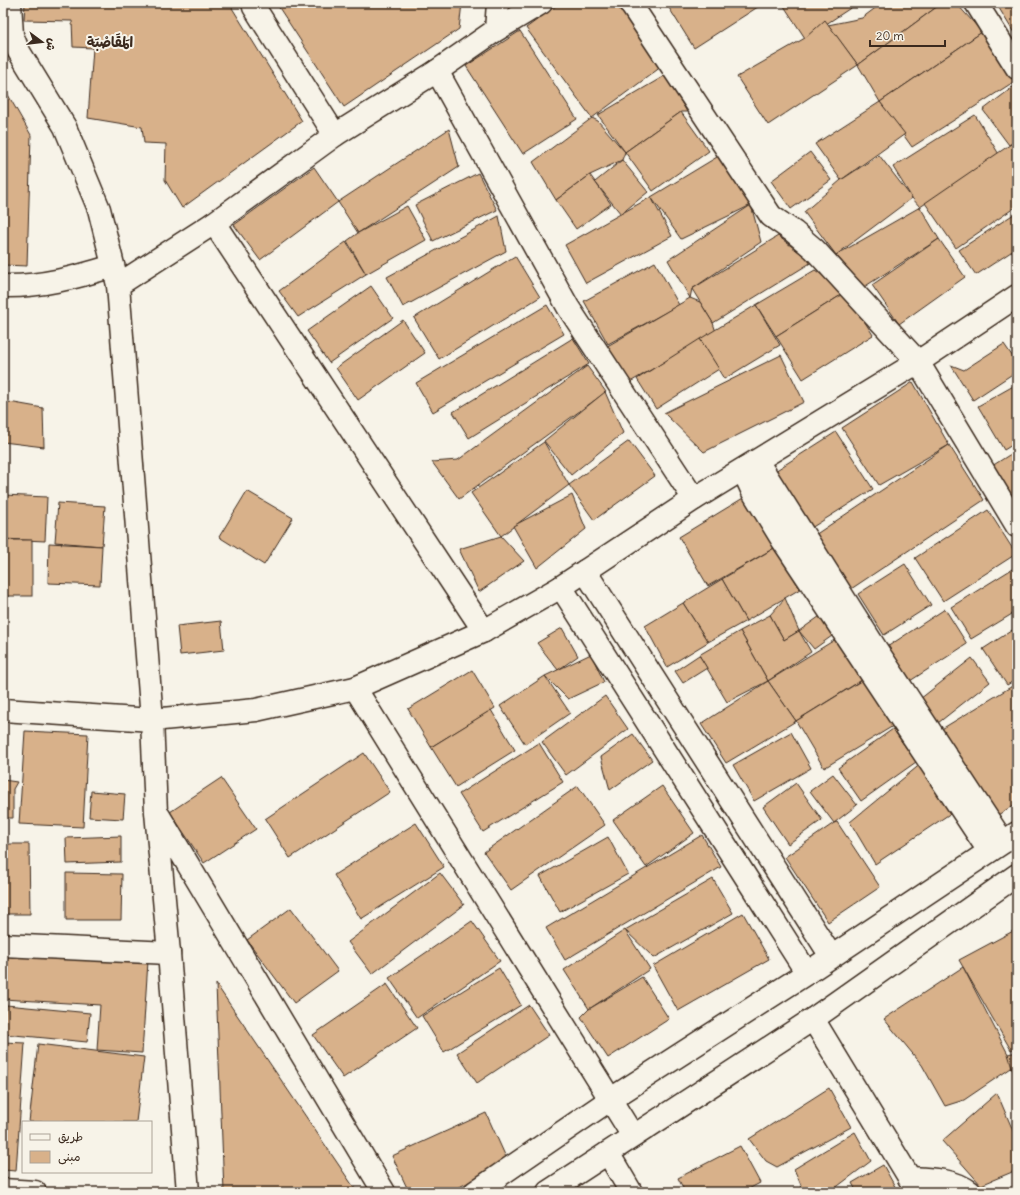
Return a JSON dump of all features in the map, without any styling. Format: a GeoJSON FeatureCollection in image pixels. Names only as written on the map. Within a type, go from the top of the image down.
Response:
{"type":"FeatureCollection","features":[{"type":"Feature","properties":{"kind":"street"},"geometry":{"type":"LineString","coordinates":[[10,3],[12,35],[18,50],[65,127],[99,209],[115,275],[152,720],[156,812],[188,1192]]}},
{"type":"Feature","properties":{"kind":"street"},"geometry":{"type":"LineString","coordinates":[[253,3],[254,7],[335,136]]}},
{"type":"Feature","properties":{"kind":"street"},"geometry":{"type":"LineString","coordinates":[[496,30],[498,3]]}},
{"type":"Feature","properties":{"kind":"street"},"geometry":{"type":"LineString","coordinates":[[3,286],[25,286],[76,277],[115,275],[214,223],[335,136],[437,71],[496,30],[541,3]]}},
{"type":"Feature","properties":{"kind":"street"},"geometry":{"type":"LineString","coordinates":[[630,3],[771,216],[794,232],[814,249],[918,362],[1017,526]]}},
{"type":"Feature","properties":{"kind":"street"},"geometry":{"type":"LineString","coordinates":[[976,3],[1017,68]]}},
{"type":"Feature","properties":{"kind":"street"},"geometry":{"type":"LineString","coordinates":[[437,71],[568,307],[694,500]]}},
{"type":"Feature","properties":{"kind":"street"},"geometry":{"type":"LineString","coordinates":[[214,223],[484,631]]}},
{"type":"Feature","properties":{"kind":"street"},"geometry":{"type":"LineString","coordinates":[[3,710],[152,720],[256,710],[355,688],[484,631],[561,587],[694,500],[918,362],[1017,296]]}},
{"type":"Feature","properties":{"kind":"street"},"geometry":{"type":"LineString","coordinates":[[474,1192],[611,1099],[807,973],[1003,842],[876,649],[750,466]]}},
{"type":"Feature","properties":{"kind":"street"},"geometry":{"type":"LineString","coordinates":[[585,570],[831,956]]}},
{"type":"Feature","properties":{"kind":"street"},"geometry":{"type":"LineString","coordinates":[[561,587],[807,973]]}},
{"type":"Feature","properties":{"kind":"street"},"geometry":{"type":"LineString","coordinates":[[355,688],[633,1136]]}},
{"type":"Feature","properties":{"kind":"street"},"geometry":{"type":"LineString","coordinates":[[156,812],[384,1192]]}},
{"type":"Feature","properties":{"kind":"street"},"geometry":{"type":"LineString","coordinates":[[548,1192],[813,1019],[1017,875]]}},
{"type":"Feature","properties":{"kind":"street"},"geometry":{"type":"LineString","coordinates":[[3,945],[169,953]]}},
{"type":"Feature","properties":{"kind":"street"},"geometry":{"type":"LineString","coordinates":[[813,1019],[914,1185],[943,1180],[970,1192]]}},
{"type":"Feature","properties":{"kind":"street"},"geometry":{"type":"LineString","coordinates":[[608,1153],[631,1192]]}},
{"type":"Feature","properties":{"kind":"street"},"geometry":{"type":"LineString","coordinates":[[3,1190],[35,1192]]}},
{"type":"Feature","properties":{"kind":"building"},"geometry":{"type":"Polygon","coordinates":[[[25,3],[229,3],[302,121],[182,208],[165,180],[166,144],[144,143],[142,127],[88,118],[93,48],[73,47],[72,21],[24,20],[25,3]]]}},
{"type":"Feature","properties":{"kind":"building"},"geometry":{"type":"Polygon","coordinates":[[[276,3],[462,3],[459,29],[344,107],[276,3]]]}},
{"type":"Feature","properties":{"kind":"building"},"geometry":{"type":"Polygon","coordinates":[[[560,3],[621,3],[665,64],[592,118],[526,28],[560,3]]]}},
{"type":"Feature","properties":{"kind":"building"},"geometry":{"type":"Polygon","coordinates":[[[666,3],[764,3],[694,48],[666,3]]]}},
{"type":"Feature","properties":{"kind":"building"},"geometry":{"type":"Polygon","coordinates":[[[782,3],[858,3],[805,38],[782,3]]]}},
{"type":"Feature","properties":{"kind":"building"},"geometry":{"type":"Polygon","coordinates":[[[882,3],[942,3],[858,65],[828,25],[862,18],[882,3]]]}},
{"type":"Feature","properties":{"kind":"building"},"geometry":{"type":"Polygon","coordinates":[[[942,3],[956,3],[982,32],[880,102],[858,65],[942,3]]]}},
{"type":"Feature","properties":{"kind":"building"},"geometry":{"type":"Polygon","coordinates":[[[996,3],[1017,3],[1017,38],[996,3]]]}},
{"type":"Feature","properties":{"kind":"building"},"geometry":{"type":"Polygon","coordinates":[[[825,20],[858,65],[768,125],[737,77],[805,38],[825,20]]]}},
{"type":"Feature","properties":{"kind":"building"},"geometry":{"type":"Polygon","coordinates":[[[520,31],[577,119],[523,154],[466,66],[520,31]]]}},
{"type":"Feature","properties":{"kind":"building"},"geometry":{"type":"Polygon","coordinates":[[[982,32],[1015,81],[912,147],[880,102],[982,32]]]}},
{"type":"Feature","properties":{"kind":"building"},"geometry":{"type":"Polygon","coordinates":[[[666,75],[687,112],[681,112],[625,152],[598,115],[666,75]]]}},
{"type":"Feature","properties":{"kind":"building"},"geometry":{"type":"Polygon","coordinates":[[[1017,84],[1017,140],[1009,145],[983,110],[1017,84]]]}},
{"type":"Feature","properties":{"kind":"building"},"geometry":{"type":"Polygon","coordinates":[[[3,86],[31,135],[27,266],[3,265],[3,86]]]}},
{"type":"Feature","properties":{"kind":"building"},"geometry":{"type":"Polygon","coordinates":[[[880,102],[905,134],[841,180],[815,144],[880,102]]]}},
{"type":"Feature","properties":{"kind":"building"},"geometry":{"type":"Polygon","coordinates":[[[681,112],[709,151],[653,191],[625,152],[681,112]]]}},
{"type":"Feature","properties":{"kind":"building"},"geometry":{"type":"Polygon","coordinates":[[[975,115],[1000,156],[920,207],[912,198],[893,167],[975,115]]]}},
{"type":"Feature","properties":{"kind":"building"},"geometry":{"type":"Polygon","coordinates":[[[592,118],[598,121],[625,152],[622,160],[590,175],[556,200],[533,162],[592,118]]]}},
{"type":"Feature","properties":{"kind":"building"},"geometry":{"type":"Polygon","coordinates":[[[449,129],[459,167],[358,233],[338,202],[449,129]]]}},
{"type":"Feature","properties":{"kind":"building"},"geometry":{"type":"Polygon","coordinates":[[[1017,140],[1017,206],[956,248],[925,203],[1017,140]]]}},
{"type":"Feature","properties":{"kind":"building"},"geometry":{"type":"Polygon","coordinates":[[[810,152],[831,180],[791,209],[771,181],[810,152]]]}},
{"type":"Feature","properties":{"kind":"building"},"geometry":{"type":"Polygon","coordinates":[[[722,154],[751,205],[681,239],[651,197],[722,154]]]}},
{"type":"Feature","properties":{"kind":"building"},"geometry":{"type":"Polygon","coordinates":[[[879,155],[912,198],[836,255],[804,212],[841,180],[879,155]]]}},
{"type":"Feature","properties":{"kind":"building"},"geometry":{"type":"Polygon","coordinates":[[[622,160],[648,192],[621,214],[595,182],[622,160]]]}},
{"type":"Feature","properties":{"kind":"building"},"geometry":{"type":"Polygon","coordinates":[[[314,167],[338,202],[260,260],[234,225],[314,167]]]}},
{"type":"Feature","properties":{"kind":"building"},"geometry":{"type":"Polygon","coordinates":[[[478,173],[497,210],[433,241],[415,205],[478,173]]]}},
{"type":"Feature","properties":{"kind":"building"},"geometry":{"type":"Polygon","coordinates":[[[590,175],[611,204],[576,229],[556,200],[590,175]]]}},
{"type":"Feature","properties":{"kind":"building"},"geometry":{"type":"Polygon","coordinates":[[[651,197],[672,236],[586,283],[565,245],[651,197]]]}},
{"type":"Feature","properties":{"kind":"building"},"geometry":{"type":"Polygon","coordinates":[[[751,205],[761,242],[692,289],[690,298],[668,260],[751,205]]]}},
{"type":"Feature","properties":{"kind":"building"},"geometry":{"type":"Polygon","coordinates":[[[407,206],[426,240],[366,274],[347,241],[358,233],[407,206]]]}},
{"type":"Feature","properties":{"kind":"building"},"geometry":{"type":"Polygon","coordinates":[[[920,207],[939,239],[864,287],[836,255],[920,207]]]}},
{"type":"Feature","properties":{"kind":"building"},"geometry":{"type":"Polygon","coordinates":[[[1017,212],[1017,248],[976,275],[959,250],[1017,212]]]}},
{"type":"Feature","properties":{"kind":"building"},"geometry":{"type":"Polygon","coordinates":[[[499,216],[506,251],[403,307],[387,277],[499,216]]]}},
{"type":"Feature","properties":{"kind":"building"},"geometry":{"type":"Polygon","coordinates":[[[778,236],[812,262],[713,323],[692,289],[778,236]]]}},
{"type":"Feature","properties":{"kind":"building"},"geometry":{"type":"Polygon","coordinates":[[[939,239],[965,277],[899,324],[872,285],[939,239]]]}},
{"type":"Feature","properties":{"kind":"building"},"geometry":{"type":"Polygon","coordinates":[[[346,242],[366,274],[298,317],[279,291],[346,242]]]}},
{"type":"Feature","properties":{"kind":"building"},"geometry":{"type":"Polygon","coordinates":[[[515,256],[540,297],[439,359],[414,318],[515,256]]]}},
{"type":"Feature","properties":{"kind":"building"},"geometry":{"type":"Polygon","coordinates":[[[655,262],[679,305],[608,344],[584,301],[655,262]]]}},
{"type":"Feature","properties":{"kind":"building"},"geometry":{"type":"Polygon","coordinates":[[[815,270],[846,292],[776,336],[756,305],[815,270]]]}},
{"type":"Feature","properties":{"kind":"building"},"geometry":{"type":"Polygon","coordinates":[[[371,286],[393,318],[329,363],[307,331],[371,286]]]}},
{"type":"Feature","properties":{"kind":"building"},"geometry":{"type":"Polygon","coordinates":[[[846,292],[873,335],[803,379],[776,336],[846,292]]]}},
{"type":"Feature","properties":{"kind":"building"},"geometry":{"type":"Polygon","coordinates":[[[690,298],[700,302],[713,323],[716,332],[625,385],[604,348],[690,298]]]}},
{"type":"Feature","properties":{"kind":"building"},"geometry":{"type":"Polygon","coordinates":[[[547,305],[564,334],[433,412],[416,383],[547,305]]]}},
{"type":"Feature","properties":{"kind":"building"},"geometry":{"type":"Polygon","coordinates":[[[756,305],[780,345],[724,379],[700,339],[756,305]]]}},
{"type":"Feature","properties":{"kind":"building"},"geometry":{"type":"Polygon","coordinates":[[[403,320],[425,353],[358,400],[336,368],[403,320]]]}},
{"type":"Feature","properties":{"kind":"building"},"geometry":{"type":"Polygon","coordinates":[[[573,338],[589,364],[469,438],[453,412],[573,338]]]}},
{"type":"Feature","properties":{"kind":"building"},"geometry":{"type":"Polygon","coordinates":[[[700,339],[719,369],[656,409],[637,379],[700,339]]]}},
{"type":"Feature","properties":{"kind":"building"},"geometry":{"type":"Polygon","coordinates":[[[1004,344],[1017,363],[1017,371],[973,400],[951,365],[964,370],[1004,344]]]}},
{"type":"Feature","properties":{"kind":"building"},"geometry":{"type":"Polygon","coordinates":[[[781,355],[804,402],[704,452],[664,413],[781,355]]]}},
{"type":"Feature","properties":{"kind":"building"},"geometry":{"type":"Polygon","coordinates":[[[587,366],[606,392],[459,499],[432,462],[458,460],[587,366]]]}},
{"type":"Feature","properties":{"kind":"building"},"geometry":{"type":"Polygon","coordinates":[[[913,382],[949,445],[879,485],[842,428],[913,382]]]}},
{"type":"Feature","properties":{"kind":"building"},"geometry":{"type":"Polygon","coordinates":[[[1017,384],[1017,442],[1004,450],[978,406],[1017,384]]]}},
{"type":"Feature","properties":{"kind":"building"},"geometry":{"type":"Polygon","coordinates":[[[605,392],[623,433],[571,475],[544,441],[605,392]]]}},
{"type":"Feature","properties":{"kind":"building"},"geometry":{"type":"Polygon","coordinates":[[[3,401],[43,408],[44,447],[3,442],[3,401]]]}},
{"type":"Feature","properties":{"kind":"building"},"geometry":{"type":"Polygon","coordinates":[[[836,432],[873,489],[811,528],[775,471],[836,432]]]}},
{"type":"Feature","properties":{"kind":"building"},"geometry":{"type":"Polygon","coordinates":[[[629,441],[655,476],[594,520],[569,485],[629,441]]]}},
{"type":"Feature","properties":{"kind":"building"},"geometry":{"type":"Polygon","coordinates":[[[544,442],[569,485],[501,536],[471,493],[544,442]]]}},
{"type":"Feature","properties":{"kind":"building"},"geometry":{"type":"Polygon","coordinates":[[[949,445],[984,500],[848,591],[812,537],[949,445]]]}},
{"type":"Feature","properties":{"kind":"building"},"geometry":{"type":"Polygon","coordinates":[[[1017,450],[1017,508],[992,466],[1017,450]]]}},
{"type":"Feature","properties":{"kind":"building"},"geometry":{"type":"Polygon","coordinates":[[[247,491],[293,518],[264,565],[219,537],[247,491]]]}},
{"type":"Feature","properties":{"kind":"building"},"geometry":{"type":"Polygon","coordinates":[[[753,492],[776,547],[708,586],[679,537],[753,492]]]}},
{"type":"Feature","properties":{"kind":"building"},"geometry":{"type":"Polygon","coordinates":[[[3,495],[47,497],[45,541],[3,539],[3,495]]]}},
{"type":"Feature","properties":{"kind":"building"},"geometry":{"type":"Polygon","coordinates":[[[572,495],[586,529],[537,568],[513,526],[572,495]]]}},
{"type":"Feature","properties":{"kind":"building"},"geometry":{"type":"Polygon","coordinates":[[[58,503],[105,506],[102,546],[55,542],[58,503]]]}},
{"type":"Feature","properties":{"kind":"building"},"geometry":{"type":"Polygon","coordinates":[[[988,510],[1016,554],[943,601],[915,558],[988,510]]]}},
{"type":"Feature","properties":{"kind":"building"},"geometry":{"type":"Polygon","coordinates":[[[501,536],[524,561],[479,592],[459,549],[501,536]]]}},
{"type":"Feature","properties":{"kind":"building"},"geometry":{"type":"Polygon","coordinates":[[[3,540],[32,540],[32,596],[3,596],[3,540]]]}},
{"type":"Feature","properties":{"kind":"building"},"geometry":{"type":"Polygon","coordinates":[[[49,543],[102,546],[100,585],[48,583],[49,543]]]}},
{"type":"Feature","properties":{"kind":"building"},"geometry":{"type":"Polygon","coordinates":[[[776,547],[800,589],[746,621],[722,579],[776,547]]]}},
{"type":"Feature","properties":{"kind":"building"},"geometry":{"type":"Polygon","coordinates":[[[905,564],[931,605],[884,635],[858,594],[905,564]]]}},
{"type":"Feature","properties":{"kind":"building"},"geometry":{"type":"Polygon","coordinates":[[[1017,566],[1017,611],[971,639],[951,607],[1017,566]]]}},
{"type":"Feature","properties":{"kind":"building"},"geometry":{"type":"Polygon","coordinates":[[[722,579],[746,621],[708,642],[683,603],[722,579]]]}},
{"type":"Feature","properties":{"kind":"building"},"geometry":{"type":"Polygon","coordinates":[[[785,598],[799,631],[784,640],[770,615],[785,598]]]}},
{"type":"Feature","properties":{"kind":"building"},"geometry":{"type":"Polygon","coordinates":[[[683,603],[708,642],[667,667],[645,626],[683,603]]]}},
{"type":"Feature","properties":{"kind":"building"},"geometry":{"type":"Polygon","coordinates":[[[945,609],[967,644],[910,681],[887,647],[945,609]]]}},
{"type":"Feature","properties":{"kind":"building"},"geometry":{"type":"Polygon","coordinates":[[[823,614],[836,633],[814,649],[799,631],[823,614]]]}},
{"type":"Feature","properties":{"kind":"building"},"geometry":{"type":"Polygon","coordinates":[[[770,615],[784,640],[799,631],[811,652],[768,681],[740,631],[770,615]]]}},
{"type":"Feature","properties":{"kind":"building"},"geometry":{"type":"Polygon","coordinates":[[[221,621],[224,650],[180,655],[177,626],[221,621]]]}},
{"type":"Feature","properties":{"kind":"building"},"geometry":{"type":"Polygon","coordinates":[[[1017,627],[1017,679],[1007,685],[983,649],[1017,627]]]}},
{"type":"Feature","properties":{"kind":"building"},"geometry":{"type":"Polygon","coordinates":[[[562,628],[578,656],[558,670],[537,643],[562,628]]]}},
{"type":"Feature","properties":{"kind":"building"},"geometry":{"type":"Polygon","coordinates":[[[740,631],[768,681],[727,702],[699,655],[740,631]]]}},
{"type":"Feature","properties":{"kind":"building"},"geometry":{"type":"Polygon","coordinates":[[[841,636],[865,678],[796,721],[768,681],[841,636]]]}},
{"type":"Feature","properties":{"kind":"building"},"geometry":{"type":"Polygon","coordinates":[[[591,654],[604,682],[568,699],[545,676],[591,654]]]}},
{"type":"Feature","properties":{"kind":"building"},"geometry":{"type":"Polygon","coordinates":[[[699,655],[707,668],[683,683],[675,671],[699,655]]]}},
{"type":"Feature","properties":{"kind":"building"},"geometry":{"type":"Polygon","coordinates":[[[972,658],[990,682],[938,723],[920,699],[972,658]]]}},
{"type":"Feature","properties":{"kind":"building"},"geometry":{"type":"Polygon","coordinates":[[[472,670],[495,708],[431,747],[408,709],[472,670]]]}},
{"type":"Feature","properties":{"kind":"building"},"geometry":{"type":"Polygon","coordinates":[[[545,676],[570,713],[525,744],[500,706],[545,676]]]}},
{"type":"Feature","properties":{"kind":"building"},"geometry":{"type":"Polygon","coordinates":[[[869,676],[898,723],[824,768],[796,721],[869,676]]]}},
{"type":"Feature","properties":{"kind":"building"},"geometry":{"type":"Polygon","coordinates":[[[768,681],[796,721],[726,763],[701,724],[768,681]]]}},
{"type":"Feature","properties":{"kind":"building"},"geometry":{"type":"Polygon","coordinates":[[[1014,685],[1017,691],[1017,803],[993,818],[940,730],[1014,685]]]}},
{"type":"Feature","properties":{"kind":"building"},"geometry":{"type":"Polygon","coordinates":[[[605,696],[628,729],[566,775],[542,742],[605,696]]]}},
{"type":"Feature","properties":{"kind":"building"},"geometry":{"type":"Polygon","coordinates":[[[491,710],[515,750],[456,787],[431,747],[491,710]]]}},
{"type":"Feature","properties":{"kind":"building"},"geometry":{"type":"Polygon","coordinates":[[[893,729],[916,762],[861,801],[838,768],[893,729]]]}},
{"type":"Feature","properties":{"kind":"building"},"geometry":{"type":"Polygon","coordinates":[[[25,731],[88,734],[83,827],[19,824],[25,731]]]}},
{"type":"Feature","properties":{"kind":"building"},"geometry":{"type":"Polygon","coordinates":[[[791,732],[811,768],[754,801],[733,765],[791,732]]]}},
{"type":"Feature","properties":{"kind":"building"},"geometry":{"type":"Polygon","coordinates":[[[633,734],[652,760],[610,790],[601,757],[633,734]]]}},
{"type":"Feature","properties":{"kind":"building"},"geometry":{"type":"Polygon","coordinates":[[[539,743],[563,782],[483,832],[459,794],[539,743]]]}},
{"type":"Feature","properties":{"kind":"building"},"geometry":{"type":"Polygon","coordinates":[[[364,753],[390,792],[290,858],[265,819],[364,753]]]}},
{"type":"Feature","properties":{"kind":"building"},"geometry":{"type":"Polygon","coordinates":[[[922,763],[954,811],[875,864],[850,822],[922,763]]]}},
{"type":"Feature","properties":{"kind":"building"},"geometry":{"type":"Polygon","coordinates":[[[833,774],[857,805],[834,823],[810,791],[833,774]]]}},
{"type":"Feature","properties":{"kind":"building"},"geometry":{"type":"Polygon","coordinates":[[[221,778],[256,829],[204,863],[170,812],[221,778]]]}},
{"type":"Feature","properties":{"kind":"building"},"geometry":{"type":"Polygon","coordinates":[[[3,780],[17,782],[13,789],[13,818],[3,818],[3,780]]]}},
{"type":"Feature","properties":{"kind":"building"},"geometry":{"type":"Polygon","coordinates":[[[796,783],[822,820],[788,844],[763,807],[796,783]]]}},
{"type":"Feature","properties":{"kind":"building"},"geometry":{"type":"Polygon","coordinates":[[[578,786],[605,825],[511,890],[484,852],[578,786]]]}},
{"type":"Feature","properties":{"kind":"building"},"geometry":{"type":"Polygon","coordinates":[[[662,786],[694,833],[646,867],[613,820],[662,786]]]}},
{"type":"Feature","properties":{"kind":"building"},"geometry":{"type":"Polygon","coordinates":[[[91,791],[125,794],[123,819],[89,817],[91,791]]]}},
{"type":"Feature","properties":{"kind":"building"},"geometry":{"type":"Polygon","coordinates":[[[837,822],[880,887],[828,922],[785,857],[837,822]]]}},
{"type":"Feature","properties":{"kind":"building"},"geometry":{"type":"Polygon","coordinates":[[[416,823],[444,867],[361,919],[334,875],[416,823]]]}},
{"type":"Feature","properties":{"kind":"building"},"geometry":{"type":"Polygon","coordinates":[[[702,835],[721,867],[565,960],[546,928],[702,835]]]}},
{"type":"Feature","properties":{"kind":"building"},"geometry":{"type":"Polygon","coordinates":[[[121,836],[121,862],[67,864],[66,838],[121,836]]]}},
{"type":"Feature","properties":{"kind":"building"},"geometry":{"type":"Polygon","coordinates":[[[608,837],[628,874],[560,912],[540,876],[608,837]]]}},
{"type":"Feature","properties":{"kind":"building"},"geometry":{"type":"Polygon","coordinates":[[[3,844],[29,844],[30,914],[3,914],[3,844]]]}},
{"type":"Feature","properties":{"kind":"building"},"geometry":{"type":"Polygon","coordinates":[[[66,873],[122,874],[121,920],[66,920],[66,873]]]}},
{"type":"Feature","properties":{"kind":"building"},"geometry":{"type":"Polygon","coordinates":[[[440,873],[464,905],[372,974],[348,942],[440,873]]]}},
{"type":"Feature","properties":{"kind":"building"},"geometry":{"type":"Polygon","coordinates":[[[713,879],[733,913],[654,958],[625,930],[713,879]]]}},
{"type":"Feature","properties":{"kind":"building"},"geometry":{"type":"Polygon","coordinates":[[[291,908],[338,971],[294,1003],[247,940],[291,908]]]}},
{"type":"Feature","properties":{"kind":"building"},"geometry":{"type":"Polygon","coordinates":[[[743,913],[769,959],[678,1011],[653,966],[743,913]]]}},
{"type":"Feature","properties":{"kind":"building"},"geometry":{"type":"Polygon","coordinates":[[[472,921],[500,961],[417,1018],[389,978],[472,921]]]}},
{"type":"Feature","properties":{"kind":"building"},"geometry":{"type":"Polygon","coordinates":[[[1017,929],[1017,1047],[1011,1050],[959,960],[1017,929]]]}},
{"type":"Feature","properties":{"kind":"building"},"geometry":{"type":"Polygon","coordinates":[[[625,930],[650,969],[589,1009],[564,970],[625,930]]]}},
{"type":"Feature","properties":{"kind":"building"},"geometry":{"type":"Polygon","coordinates":[[[3,951],[148,961],[142,1053],[97,1050],[100,1005],[3,999],[3,951]]]}},
{"type":"Feature","properties":{"kind":"building"},"geometry":{"type":"Polygon","coordinates":[[[963,967],[1008,1054],[1017,1062],[1017,1064],[964,1100],[945,1106],[922,1065],[884,1019],[963,967]]]}},
{"type":"Feature","properties":{"kind":"building"},"geometry":{"type":"Polygon","coordinates":[[[499,968],[521,1005],[444,1052],[422,1016],[499,968]]]}},
{"type":"Feature","properties":{"kind":"building"},"geometry":{"type":"Polygon","coordinates":[[[642,977],[669,1019],[608,1058],[581,1017],[589,1009],[642,977]]]}},
{"type":"Feature","properties":{"kind":"building"},"geometry":{"type":"Polygon","coordinates":[[[216,984],[357,1192],[224,1192],[216,984]]]}},
{"type":"Feature","properties":{"kind":"building"},"geometry":{"type":"Polygon","coordinates":[[[387,984],[417,1028],[343,1078],[313,1035],[387,984]]]}},
{"type":"Feature","properties":{"kind":"building"},"geometry":{"type":"Polygon","coordinates":[[[6,1005],[90,1013],[87,1042],[4,1034],[6,1005]]]}},
{"type":"Feature","properties":{"kind":"building"},"geometry":{"type":"Polygon","coordinates":[[[529,1005],[549,1035],[477,1083],[457,1053],[529,1005]]]}},
{"type":"Feature","properties":{"kind":"building"},"geometry":{"type":"Polygon","coordinates":[[[3,1042],[25,1043],[16,1171],[3,1170],[3,1042]]]}},
{"type":"Feature","properties":{"kind":"building"},"geometry":{"type":"Polygon","coordinates":[[[38,1044],[144,1057],[136,1121],[29,1121],[38,1044]]]}},
{"type":"Feature","properties":{"kind":"building"},"geometry":{"type":"Polygon","coordinates":[[[1017,1052],[1017,1083],[1008,1054],[1017,1052]]]}},
{"type":"Feature","properties":{"kind":"building"},"geometry":{"type":"Polygon","coordinates":[[[829,1088],[851,1127],[777,1167],[766,1161],[749,1139],[829,1088]]]}},
{"type":"Feature","properties":{"kind":"building"},"geometry":{"type":"Polygon","coordinates":[[[997,1093],[1017,1140],[1017,1170],[981,1185],[942,1141],[997,1093]]]}},
{"type":"Feature","properties":{"kind":"building"},"geometry":{"type":"Polygon","coordinates":[[[486,1113],[509,1164],[448,1192],[409,1192],[392,1156],[486,1113]]]}},
{"type":"Feature","properties":{"kind":"building"},"geometry":{"type":"Polygon","coordinates":[[[855,1132],[871,1161],[830,1192],[804,1192],[794,1169],[855,1132]]]}},
{"type":"Feature","properties":{"kind":"building"},"geometry":{"type":"Polygon","coordinates":[[[740,1146],[760,1183],[743,1192],[685,1192],[678,1178],[740,1146]]]}},
{"type":"Feature","properties":{"kind":"building"},"geometry":{"type":"Polygon","coordinates":[[[883,1165],[898,1192],[857,1192],[852,1183],[883,1165]]]}},
{"type":"Feature","properties":{"kind":"district","name":"المَقَاصْبَة"},"geometry":{"type":"Point","coordinates":[110,42]}}]}
